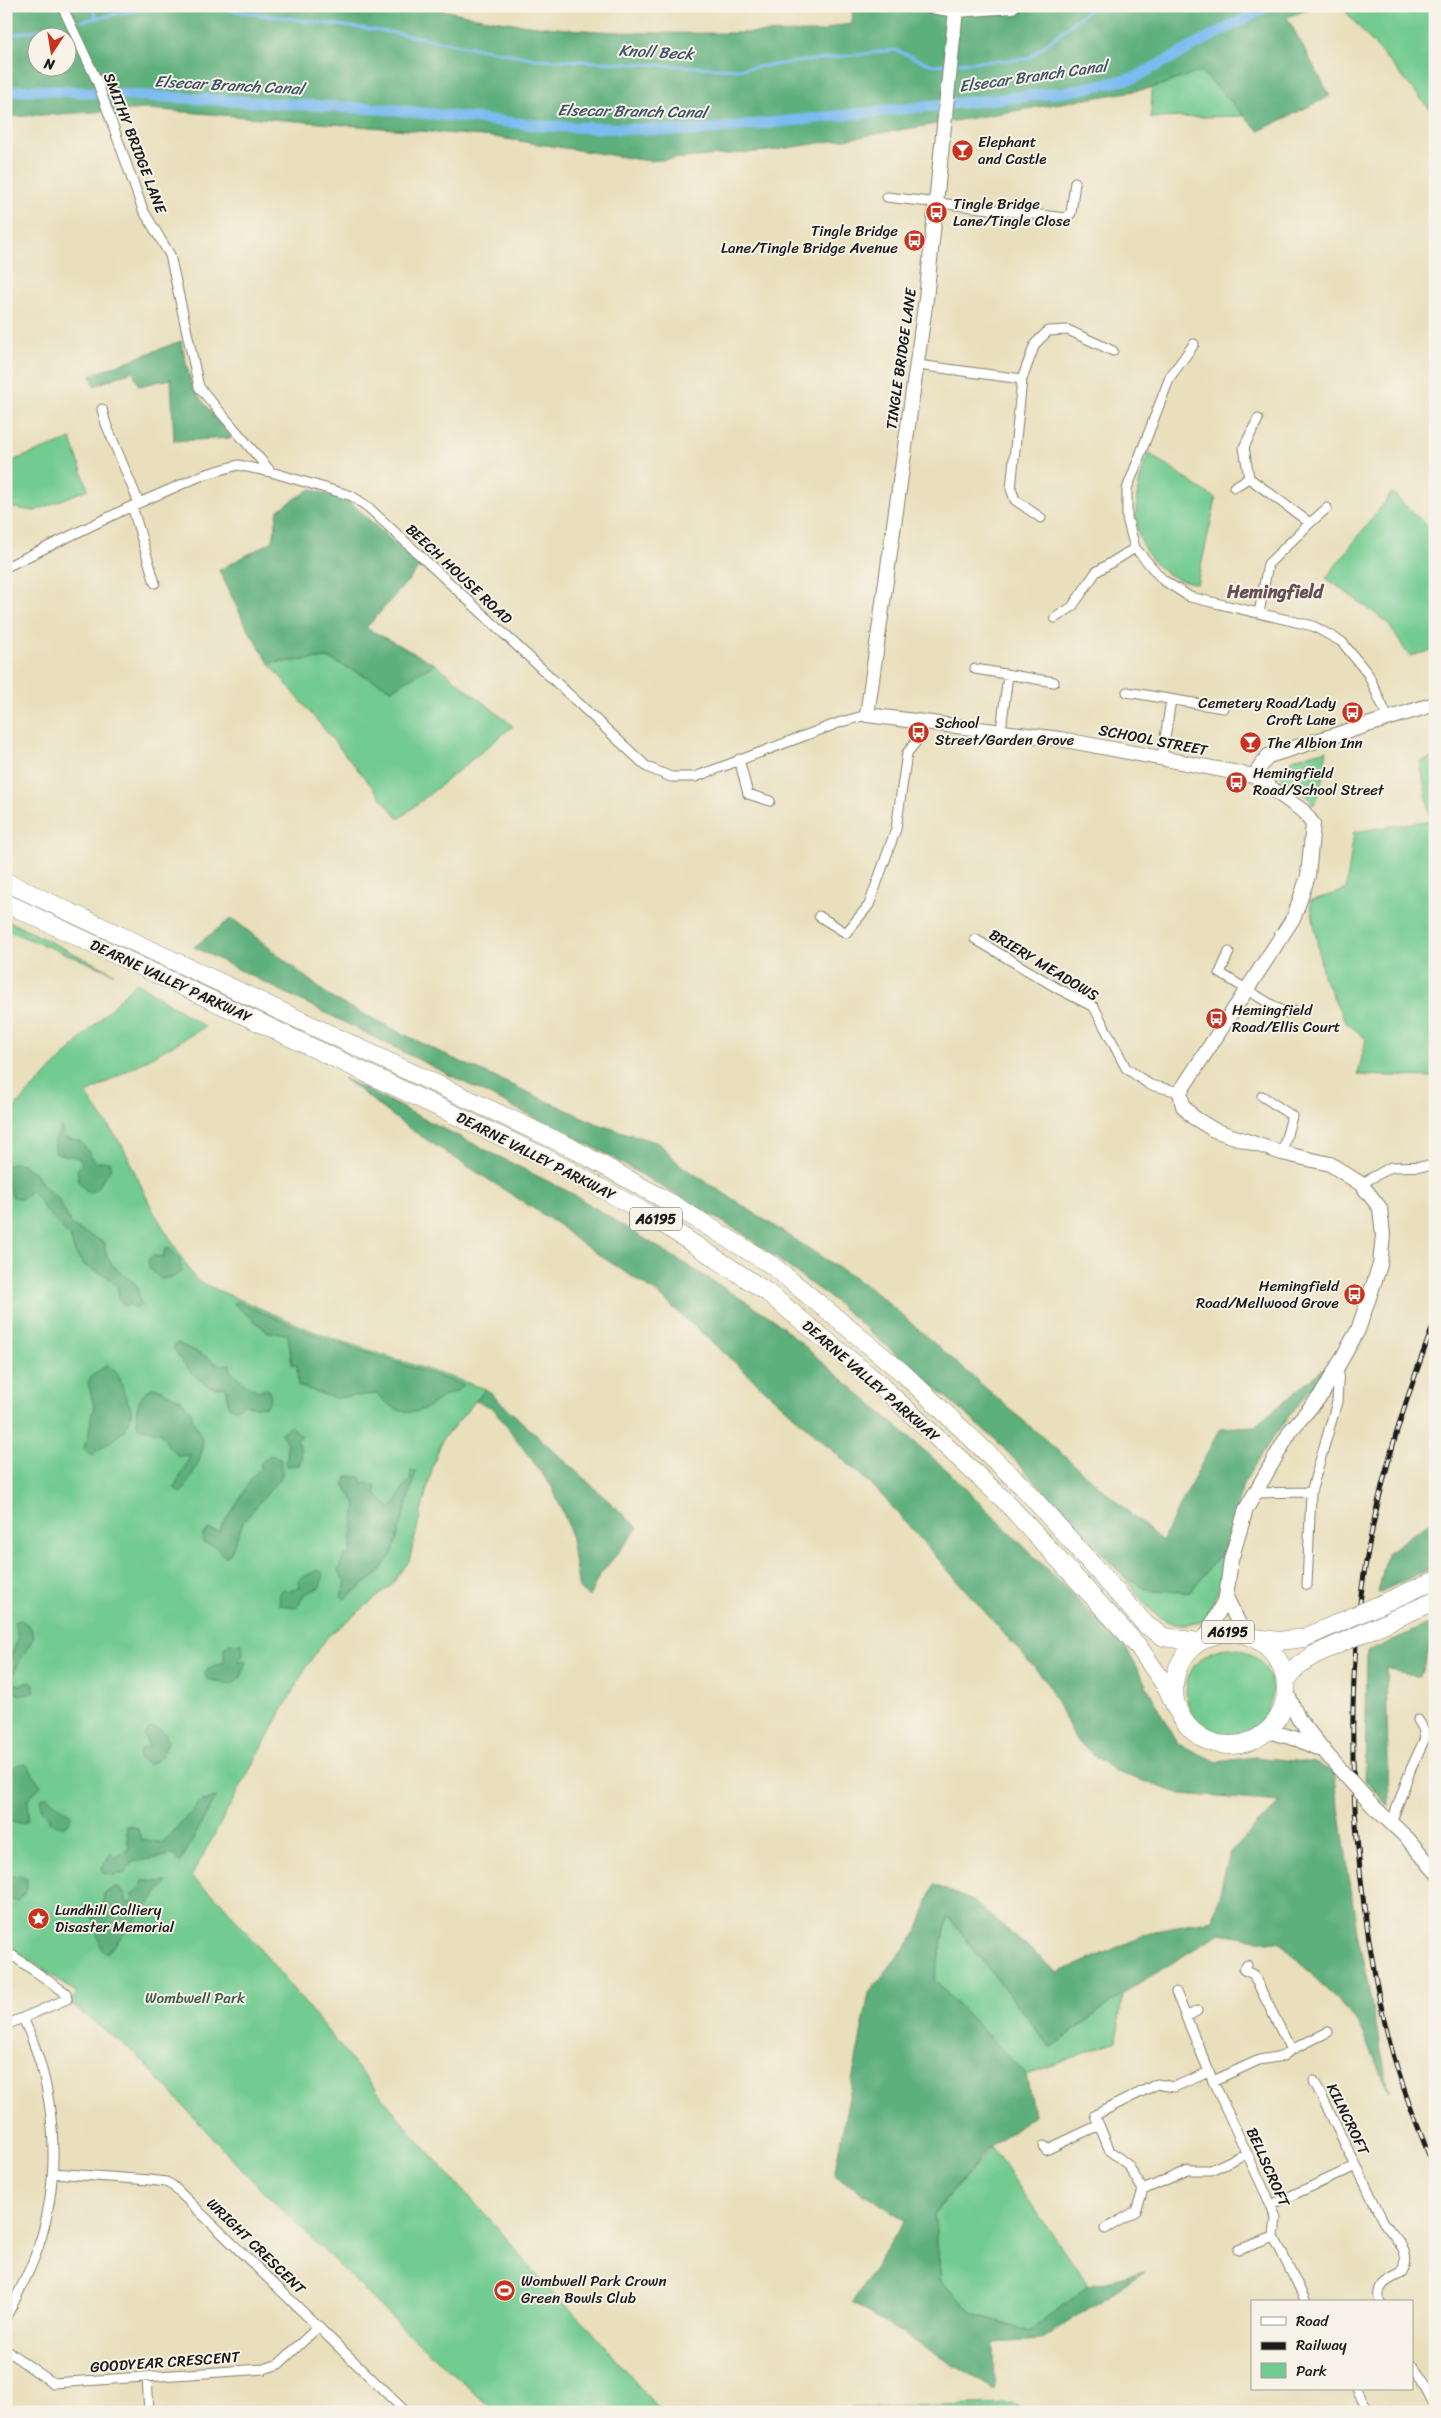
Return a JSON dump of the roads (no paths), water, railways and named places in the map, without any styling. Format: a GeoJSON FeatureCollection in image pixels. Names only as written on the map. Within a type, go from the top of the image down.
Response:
{"type":"FeatureCollection","features":[{"type":"Feature","properties":{"kind":"highway","name":"DEARNE VALLEY PARKWAY"},"geometry":{"type":"LineString","coordinates":[[6,882],[570,1147],[669,1202],[773,1266],[902,1373],[1024,1488],[1146,1625],[1164,1636],[1202,1640]]}},
{"type":"Feature","properties":{"kind":"highway","name":"DEARNE VALLEY PARKWAY"},"geometry":{"type":"LineString","coordinates":[[6,903],[542,1156],[648,1214],[767,1292],[878,1383],[1005,1501],[1138,1646],[1167,1688],[1177,1710]]}},
{"type":"Feature","properties":{"kind":"highway","name":"A6195"},"geometry":{"type":"LineString","coordinates":[[1252,1637],[1275,1655],[1286,1685],[1281,1713],[1267,1731],[1245,1743],[1218,1744],[1193,1732],[1177,1710],[1173,1691],[1176,1672],[1184,1655],[1202,1640],[1227,1632],[1280,1641],[1304,1638],[1435,1580]]}},
{"type":"Feature","properties":{"kind":"highway"},"geometry":{"type":"LineString","coordinates":[[1286,1685],[1299,1665],[1314,1656],[1435,1600]]}},
{"type":"Feature","properties":{"kind":"street","name":"SMITHY BRIDGE LANE"},"geometry":{"type":"LineString","coordinates":[[62,6],[97,81],[143,210],[170,255],[199,386],[271,472]]}},
{"type":"Feature","properties":{"kind":"street"},"geometry":{"type":"LineString","coordinates":[[931,6],[956,8],[1012,6]]}},
{"type":"Feature","properties":{"kind":"street","name":"TINGLE BRIDGE LANE"},"geometry":{"type":"LineString","coordinates":[[867,715],[918,365],[937,202],[956,8]]}},
{"type":"Feature","properties":{"kind":"street"},"geometry":{"type":"LineString","coordinates":[[886,197],[1066,218],[1071,213],[1075,182]]}},
{"type":"Feature","properties":{"kind":"street"},"geometry":{"type":"LineString","coordinates":[[1041,518],[1015,500],[1011,489],[1022,379],[1035,344],[1048,331],[1068,330],[1113,351]]}},
{"type":"Feature","properties":{"kind":"street"},"geometry":{"type":"LineString","coordinates":[[1194,344],[1170,376],[1127,489],[1127,518],[1135,548],[1163,580],[1190,596],[1313,626],[1342,642],[1368,674],[1388,718]]}},
{"type":"Feature","properties":{"kind":"street"},"geometry":{"type":"LineString","coordinates":[[918,365],[1022,379]]}},
{"type":"Feature","properties":{"kind":"street"},"geometry":{"type":"LineString","coordinates":[[102,409],[135,505],[155,583]]}},
{"type":"Feature","properties":{"kind":"street"},"geometry":{"type":"LineString","coordinates":[[1258,419],[1245,442],[1245,461],[1249,478],[1310,523]]}},
{"type":"Feature","properties":{"kind":"street","name":"BEECH HOUSE ROAD"},"geometry":{"type":"LineString","coordinates":[[6,567],[135,505],[204,475],[238,465],[271,472],[352,496],[368,507],[647,767],[671,777],[695,777],[841,722],[867,715]]}},
{"type":"Feature","properties":{"kind":"street"},"geometry":{"type":"LineString","coordinates":[[1234,487],[1249,478]]}},
{"type":"Feature","properties":{"kind":"street"},"geometry":{"type":"LineString","coordinates":[[1259,613],[1268,564],[1327,508]]}},
{"type":"Feature","properties":{"kind":"street"},"geometry":{"type":"LineString","coordinates":[[1055,618],[1072,608],[1096,572],[1135,548]]}},
{"type":"Feature","properties":{"kind":"street"},"geometry":{"type":"LineString","coordinates":[[974,669],[1054,682]]}},
{"type":"Feature","properties":{"kind":"street"},"geometry":{"type":"LineString","coordinates":[[1001,730],[1008,675]]}},
{"type":"Feature","properties":{"kind":"street"},"geometry":{"type":"LineString","coordinates":[[1127,692],[1223,708]]}},
{"type":"Feature","properties":{"kind":"street"},"geometry":{"type":"LineString","coordinates":[[1162,757],[1171,700]]}},
{"type":"Feature","properties":{"kind":"street"},"geometry":{"type":"LineString","coordinates":[[1202,1640],[1226,1597],[1231,1560],[1246,1509],[1291,1430],[1322,1394],[1339,1368],[1358,1330],[1381,1255],[1383,1235],[1380,1208],[1361,1184],[1330,1164],[1282,1153],[1214,1130],[1193,1117],[1183,1106],[1180,1092],[1294,917],[1308,876],[1313,824],[1303,811],[1254,776],[1268,756],[1435,704]]}},
{"type":"Feature","properties":{"kind":"street","name":"SCHOOL STREET"},"geometry":{"type":"LineString","coordinates":[[867,715],[1001,730],[1162,757],[1254,776]]}},
{"type":"Feature","properties":{"kind":"street"},"geometry":{"type":"LineString","coordinates":[[819,916],[846,933],[869,905],[896,829],[907,753],[916,742],[918,721]]}},
{"type":"Feature","properties":{"kind":"street"},"geometry":{"type":"LineString","coordinates":[[739,759],[748,794],[770,801]]}},
{"type":"Feature","properties":{"kind":"street","name":"BRIERY MEADOWS"},"geometry":{"type":"LineString","coordinates":[[975,939],[1057,988],[1094,1007],[1126,1068],[1150,1085],[1180,1092]]}},
{"type":"Feature","properties":{"kind":"street"},"geometry":{"type":"LineString","coordinates":[[1229,952],[1220,973],[1284,1013],[1294,1012]]}},
{"type":"Feature","properties":{"kind":"street"},"geometry":{"type":"LineString","coordinates":[[1262,1096],[1292,1116],[1282,1153]]}},
{"type":"Feature","properties":{"kind":"street"},"geometry":{"type":"LineString","coordinates":[[1361,1184],[1391,1166],[1435,1166]]}},
{"type":"Feature","properties":{"kind":"street"},"geometry":{"type":"LineString","coordinates":[[1307,1585],[1310,1492],[1336,1402],[1339,1368]]}},
{"type":"Feature","properties":{"kind":"street"},"geometry":{"type":"LineString","coordinates":[[1255,1493],[1310,1492]]}},
{"type":"Feature","properties":{"kind":"street"},"geometry":{"type":"LineString","coordinates":[[1226,1597],[1238,1624],[1252,1637]]}},
{"type":"Feature","properties":{"kind":"street"},"geometry":{"type":"LineString","coordinates":[[1286,1685],[1293,1711],[1328,1755],[1373,1806],[1435,1871]]}},
{"type":"Feature","properties":{"kind":"street"},"geometry":{"type":"LineString","coordinates":[[1391,1824],[1410,1771],[1425,1738],[1423,1728],[1418,1720]]}},
{"type":"Feature","properties":{"kind":"street"},"geometry":{"type":"LineString","coordinates":[[1267,1731],[1297,1739],[1328,1755]]}},
{"type":"Feature","properties":{"kind":"street"},"geometry":{"type":"LineString","coordinates":[[6,1951],[66,1992],[67,1999],[6,2025]]}},
{"type":"Feature","properties":{"kind":"street"},"geometry":{"type":"LineString","coordinates":[[1248,1965],[1244,1970],[1252,1974],[1290,2050]]}},
{"type":"Feature","properties":{"kind":"street","name":"BELLSCROFT"},"geometry":{"type":"LineString","coordinates":[[1176,1992],[1211,2077],[1271,2205],[1276,2218],[1274,2237],[1305,2300]]}},
{"type":"Feature","properties":{"kind":"street"},"geometry":{"type":"LineString","coordinates":[[1186,2016],[1197,2011]]}},
{"type":"Feature","properties":{"kind":"street"},"geometry":{"type":"LineString","coordinates":[[6,2317],[38,2247],[49,2203],[53,2173],[51,2120],[44,2068],[23,2018]]}},
{"type":"Feature","properties":{"kind":"street"},"geometry":{"type":"LineString","coordinates":[[1143,2190],[1128,2166],[1110,2151],[1096,2116],[1157,2084],[1174,2087],[1211,2077],[1259,2060],[1283,2056],[1290,2050],[1328,2032]]}},
{"type":"Feature","properties":{"kind":"street","name":"KILNCROFT"},"geometry":{"type":"LineString","coordinates":[[1271,2205],[1356,2166],[1314,2082]]}},
{"type":"Feature","properties":{"kind":"street"},"geometry":{"type":"LineString","coordinates":[[1044,2146],[1046,2150],[1099,2125]]}},
{"type":"Feature","properties":{"kind":"street"},"geometry":{"type":"LineString","coordinates":[[1105,2229],[1136,2211],[1143,2190],[1188,2170],[1211,2170],[1247,2153]]}},
{"type":"Feature","properties":{"kind":"street"},"geometry":{"type":"LineString","coordinates":[[1356,2166],[1384,2222],[1396,2235],[1406,2261],[1402,2273],[1383,2283],[1380,2288],[1380,2300]]}},
{"type":"Feature","properties":{"kind":"street","name":"WRIGHT CRESCENT"},"geometry":{"type":"LineString","coordinates":[[53,2173],[150,2180],[166,2182],[173,2186],[406,2412]]}},
{"type":"Feature","properties":{"kind":"street"},"geometry":{"type":"LineString","coordinates":[[1238,2250],[1274,2237]]}},
{"type":"Feature","properties":{"kind":"street","name":"GOODYEAR CRESCENT"},"geometry":{"type":"LineString","coordinates":[[6,2350],[54,2383],[272,2368],[280,2364],[319,2326]]}},
{"type":"Feature","properties":{"kind":"street"},"geometry":{"type":"LineString","coordinates":[[1414,2369],[1435,2409]]}},
{"type":"Feature","properties":{"kind":"street"},"geometry":{"type":"LineString","coordinates":[[146,2377],[149,2412]]}},
{"type":"Feature","properties":{"kind":"street"},"geometry":{"type":"LineString","coordinates":[[1358,2390],[1369,2412]]}},
{"type":"Feature","properties":{"kind":"waterway"},"geometry":{"type":"LineString","coordinates":[[91,6],[97,18]]}},
{"type":"Feature","properties":{"kind":"waterway","name":"Knoll Beck"},"geometry":{"type":"LineString","coordinates":[[82,21],[159,6]]}},
{"type":"Feature","properties":{"kind":"waterway","name":"Knoll Beck"},"geometry":{"type":"LineString","coordinates":[[198,6],[389,32],[538,59],[740,69],[895,50],[932,65],[947,64]]}},
{"type":"Feature","properties":{"kind":"waterway","name":"Knoll Beck"},"geometry":{"type":"LineString","coordinates":[[955,63],[1028,59],[1093,6]]}},
{"type":"Feature","properties":{"kind":"waterway","name":"Elsecar Branch Canal"},"geometry":{"type":"LineString","coordinates":[[6,91],[41,90],[395,110],[545,126],[693,131],[1065,92],[1134,78],[1268,6]]}},
{"type":"Feature","properties":{"kind":"waterway","name":"Knoll Beck"},"geometry":{"type":"LineString","coordinates":[[6,36],[62,25]]}},
{"type":"Feature","properties":{"kind":"railway"},"geometry":{"type":"LineString","coordinates":[[1435,1321],[1397,1431],[1377,1507],[1369,1545],[1358,1621],[1353,1692],[1354,1799],[1364,1905],[1374,1971],[1394,2059],[1435,2170]]}},
{"type":"Feature","properties":{"kind":"place","name":"Elephant and Castle"},"geometry":{"type":"Point","coordinates":[962,151]}},
{"type":"Feature","properties":{"kind":"place","name":"Tingle Bridge Lane/Tingle Close"},"geometry":{"type":"Point","coordinates":[937,213]}},
{"type":"Feature","properties":{"kind":"place","name":"Tingle Bridge Lane/Tingle Bridge Avenue"},"geometry":{"type":"Point","coordinates":[914,240]}},
{"type":"Feature","properties":{"kind":"place","name":"Cemetery Road/Lady Croft Lane"},"geometry":{"type":"Point","coordinates":[1352,712]}},
{"type":"Feature","properties":{"kind":"place","name":"School Street/Garden Grove"},"geometry":{"type":"Point","coordinates":[919,732]}},
{"type":"Feature","properties":{"kind":"place","name":"The Albion Inn"},"geometry":{"type":"Point","coordinates":[1251,743]}},
{"type":"Feature","properties":{"kind":"place","name":"Hemingfield Road/School Street"},"geometry":{"type":"Point","coordinates":[1237,782]}},
{"type":"Feature","properties":{"kind":"place","name":"Hemingfield Road/Ellis Court"},"geometry":{"type":"Point","coordinates":[1216,1019]}},
{"type":"Feature","properties":{"kind":"place","name":"Hemingfield Road/Mellwood Grove"},"geometry":{"type":"Point","coordinates":[1355,1295]}},
{"type":"Feature","properties":{"kind":"place","name":"Lundhill Colliery Disaster Memorial"},"geometry":{"type":"Point","coordinates":[39,1919]}},
{"type":"Feature","properties":{"kind":"place","name":"Wombwell Park Crown Green Bowls Club"},"geometry":{"type":"Point","coordinates":[505,2290]}},
{"type":"Feature","properties":{"kind":"district","name":"Hemingfield"},"geometry":{"type":"Point","coordinates":[1275,592]}},
{"type":"Feature","properties":{"kind":"park label","name":"Wombwell Park"},"geometry":{"type":"Point","coordinates":[195,1998]}}]}
